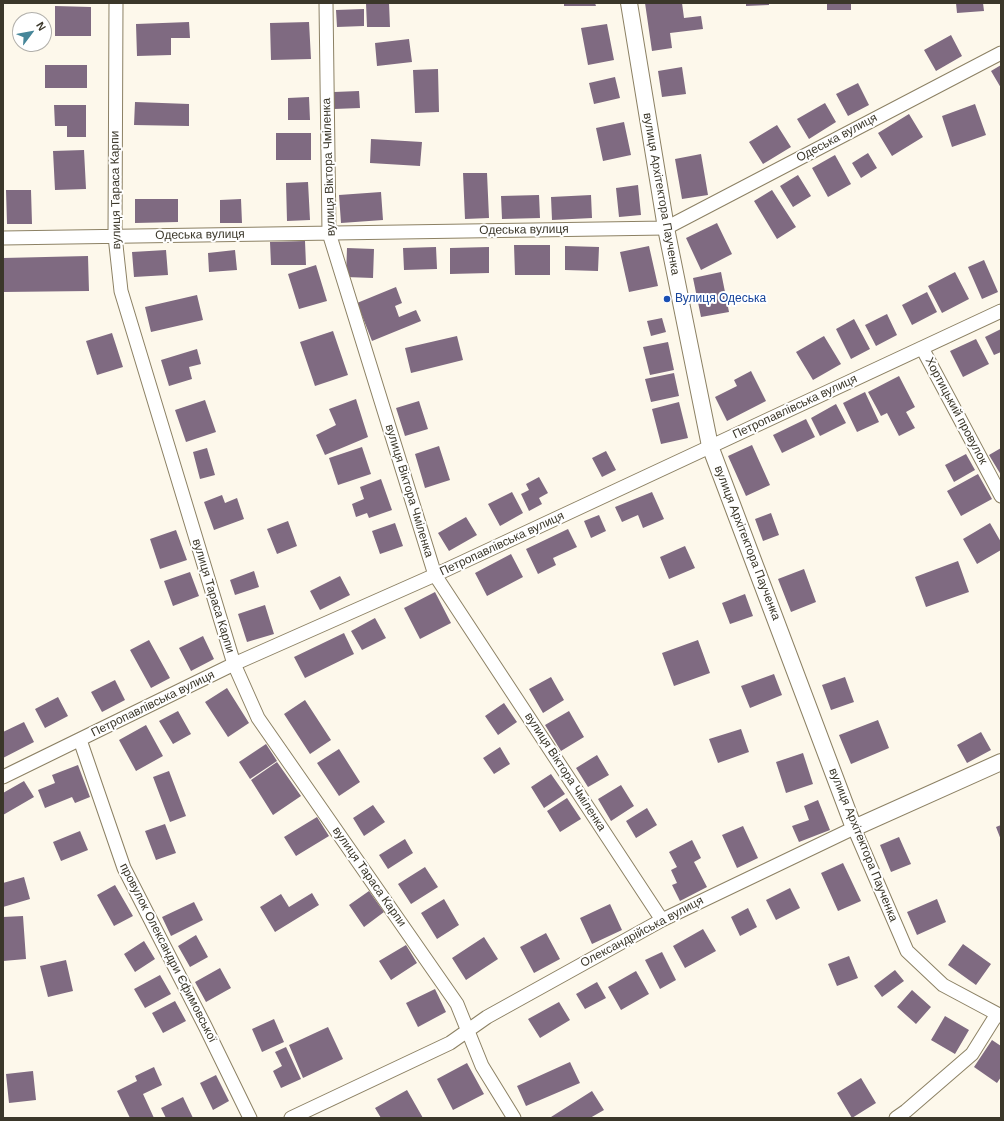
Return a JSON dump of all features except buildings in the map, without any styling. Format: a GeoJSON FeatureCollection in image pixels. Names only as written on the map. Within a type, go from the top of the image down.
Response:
{"type":"FeatureCollection","features":[{"type":"Feature","properties":{"kind":"street","name":"вулиця Тараса Карпи"},"geometry":{"type":"LineString","coordinates":[[116,3],[115,236],[121,291],[234,664],[258,718],[457,1004],[482,1066],[514,1118]]}},
{"type":"Feature","properties":{"kind":"street","name":"вулиця Віктора Чміленка"},"geometry":{"type":"LineString","coordinates":[[326,3],[329,233],[435,575],[662,920]]}},
{"type":"Feature","properties":{"kind":"street","name":"вулиця Архітектора Паученка"},"geometry":{"type":"LineString","coordinates":[[629,3],[666,228],[710,446],[854,828],[907,951],[943,985],[999,1015]]}},
{"type":"Feature","properties":{"kind":"street","name":"Одеська вулиця"},"geometry":{"type":"LineString","coordinates":[[3,238],[666,228],[1001,52]]}},
{"type":"Feature","properties":{"kind":"street","name":"Петропавлівська вулиця"},"geometry":{"type":"LineString","coordinates":[[3,777],[234,664],[435,575],[1001,311]]}},
{"type":"Feature","properties":{"kind":"street","name":"Хортицький провулок"},"geometry":{"type":"LineString","coordinates":[[922,348],[1001,496]]}},
{"type":"Feature","properties":{"kind":"street","name":"провулок Олександри Єфимовської"},"geometry":{"type":"LineString","coordinates":[[80,740],[124,868],[205,1026],[250,1118]]}},
{"type":"Feature","properties":{"kind":"street","name":"Олександрійська вулиця"},"geometry":{"type":"LineString","coordinates":[[291,1118],[450,1043],[487,1017],[662,920],[854,828],[1001,762]]}},
{"type":"Feature","properties":{"kind":"street"},"geometry":{"type":"LineString","coordinates":[[896,1118],[972,1054],[999,1015]]}},
{"type":"Feature","properties":{"kind":"place","name":"Вулиця Одеська"},"geometry":{"type":"Point","coordinates":[667,299]}}]}
